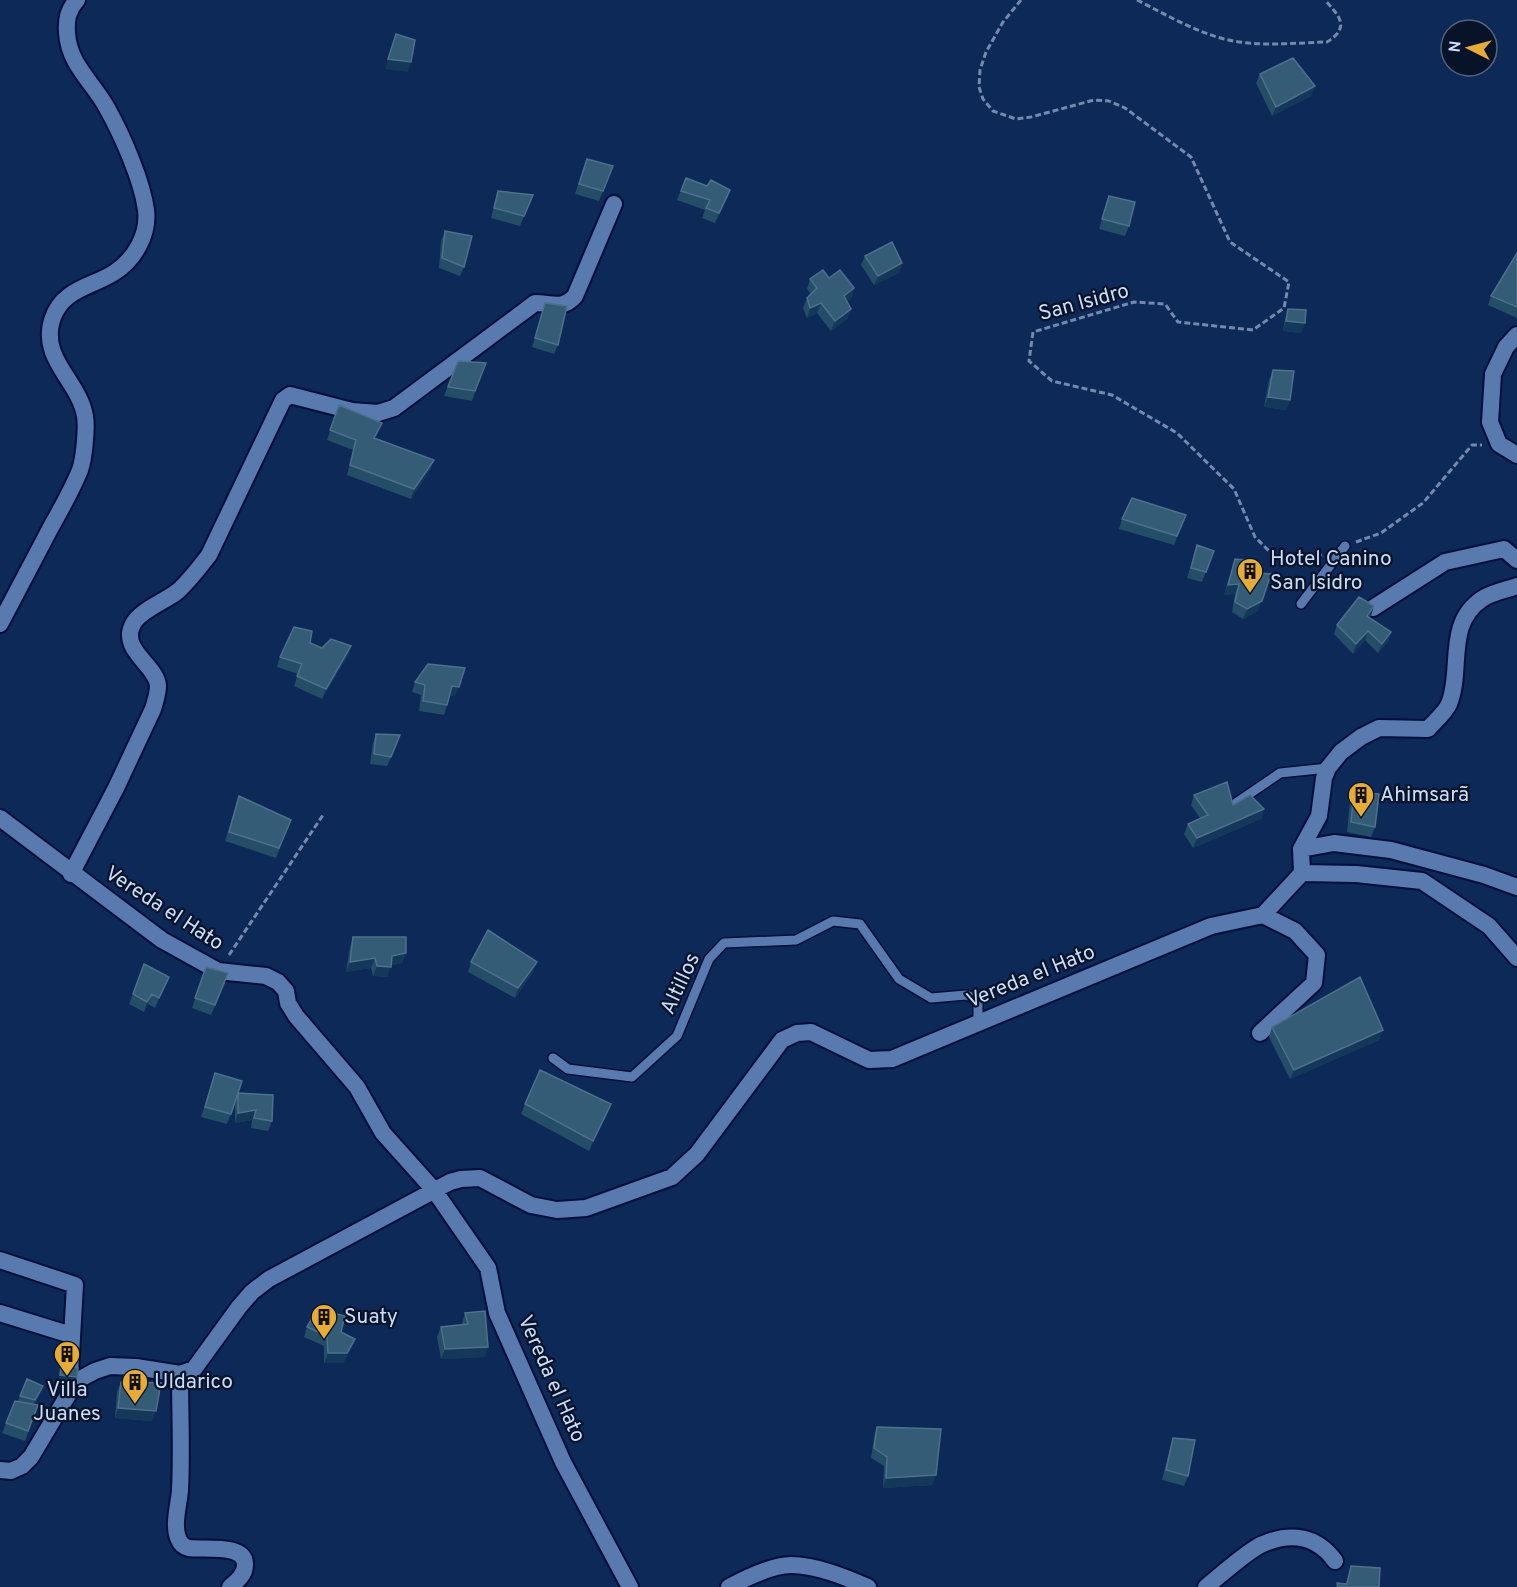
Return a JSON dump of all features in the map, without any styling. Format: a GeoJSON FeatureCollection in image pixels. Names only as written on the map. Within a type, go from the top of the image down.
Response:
{"type":"FeatureCollection","features":[{"type":"Feature","properties":{"kind":"street"},"geometry":{"type":"LineString","coordinates":[[0,624],[81,468],[86,417],[79,398],[57,364],[51,347],[52,320],[63,303],[81,287],[115,272],[127,261],[136,252],[146,228],[146,211],[135,171],[106,107],[79,69],[68,45],[67,24],[70,9],[78,0]]}},
{"type":"Feature","properties":{"kind":"street"},"geometry":{"type":"LineString","coordinates":[[71,873],[116,788],[153,709],[156,697],[158,686],[156,678],[132,646],[133,623],[176,592],[196,573],[208,555],[283,400],[290,395],[352,411],[378,413],[394,408],[535,303],[570,302],[575,296],[614,204]]}},
{"type":"Feature","properties":{"kind":"street"},"geometry":{"type":"LineString","coordinates":[[1517,335],[1506,347],[1493,374],[1490,422],[1499,444],[1517,455]]}},
{"type":"Feature","properties":{"kind":"street"},"geometry":{"type":"LineString","coordinates":[[1373,608],[1445,562],[1504,549],[1517,560]]}},
{"type":"Feature","properties":{"kind":"street"},"geometry":{"type":"LineString","coordinates":[[1260,1033],[1314,983],[1317,955],[1295,931],[1263,915],[1302,873],[1301,849],[1319,816],[1324,778],[1328,768],[1341,752],[1360,737],[1379,728],[1428,729],[1448,706],[1454,679],[1455,646],[1464,617],[1483,598],[1517,586]]}},
{"type":"Feature","properties":{"kind":"street","name":"Vereda el Hato"},"geometry":{"type":"LineString","coordinates":[[0,818],[162,940],[218,971],[266,976],[278,982],[286,991],[288,1003],[296,1017],[357,1087],[383,1133],[434,1190],[488,1268],[497,1313],[558,1451],[630,1587]]}},
{"type":"Feature","properties":{"kind":"street"},"geometry":{"type":"LineString","coordinates":[[1301,849],[1334,843],[1390,850],[1484,875],[1517,887]]}},
{"type":"Feature","properties":{"kind":"street"},"geometry":{"type":"LineString","coordinates":[[1302,873],[1356,874],[1422,881],[1489,926],[1517,958]]}},
{"type":"Feature","properties":{"kind":"street","name":"Vereda el Hato"},"geometry":{"type":"LineString","coordinates":[[180,1374],[194,1370],[239,1307],[252,1292],[269,1279],[450,1182],[480,1179],[531,1205],[557,1210],[586,1208],[672,1177],[697,1154],[782,1040],[797,1033],[811,1032],[869,1060],[892,1059],[1211,927],[1263,915]]}},
{"type":"Feature","properties":{"kind":"street"},"geometry":{"type":"LineString","coordinates":[[0,1260],[75,1285],[69,1383],[31,1457],[22,1466],[11,1471],[0,1470]]}},
{"type":"Feature","properties":{"kind":"street"},"geometry":{"type":"LineString","coordinates":[[0,1313],[71,1335]]}},
{"type":"Feature","properties":{"kind":"street"},"geometry":{"type":"LineString","coordinates":[[69,1383],[110,1366],[136,1367],[180,1374],[180,1489],[177,1538],[181,1545],[188,1548],[233,1551],[244,1557],[245,1570],[241,1578],[230,1587]]}},
{"type":"Feature","properties":{"kind":"street"},"geometry":{"type":"LineString","coordinates":[[1206,1587],[1261,1545],[1287,1538],[1310,1540],[1327,1550],[1335,1561]]}},
{"type":"Feature","properties":{"kind":"street"},"geometry":{"type":"LineString","coordinates":[[729,1587],[779,1566],[789,1565],[815,1569],[868,1587]]}},
{"type":"Feature","properties":{"kind":"lane"},"geometry":{"type":"LineString","coordinates":[[1301,604],[1345,546]]}},
{"type":"Feature","properties":{"kind":"lane"},"geometry":{"type":"LineString","coordinates":[[1236,803],[1280,773],[1328,768]]}},
{"type":"Feature","properties":{"kind":"lane","name":"Altillos"},"geometry":{"type":"LineString","coordinates":[[553,1058],[568,1069],[632,1077],[677,1036],[709,959],[724,943],[796,940],[833,921],[860,924],[899,979],[931,998],[966,995],[978,999],[978,1023]]}},
{"type":"Feature","properties":{"kind":"path","name":"San Isidro"},"geometry":{"type":"LineString","coordinates":[[1021,0],[997,32],[986,52],[980,70],[979,87],[983,99],[993,111],[1016,119],[1094,100],[1109,101],[1125,108],[1191,157],[1230,242],[1288,282],[1284,308],[1253,330],[1178,322],[1165,304],[1134,302],[1033,332],[1029,361],[1052,381],[1112,395],[1177,433],[1234,489],[1256,537],[1275,558],[1306,561],[1381,534],[1423,503],[1472,445],[1499,444]]}},
{"type":"Feature","properties":{"kind":"path"},"geometry":{"type":"LineString","coordinates":[[1137,0],[1207,33],[1254,44],[1327,42],[1336,36],[1341,26],[1340,18],[1325,0]]}},
{"type":"Feature","properties":{"kind":"path"},"geometry":{"type":"LineString","coordinates":[[218,971],[323,815]]}},
{"type":"Feature","properties":{"kind":"building"},"geometry":{"type":"Polygon","coordinates":[[[396,34],[415,40],[411,62],[388,59],[396,34]]]}},
{"type":"Feature","properties":{"kind":"building"},"geometry":{"type":"Polygon","coordinates":[[[1293,58],[1315,86],[1276,107],[1260,74],[1293,58]]]}},
{"type":"Feature","properties":{"kind":"building"},"geometry":{"type":"Polygon","coordinates":[[[587,159],[613,166],[603,191],[579,184],[587,159]]]}},
{"type":"Feature","properties":{"kind":"building"},"geometry":{"type":"Polygon","coordinates":[[[686,178],[707,186],[711,180],[730,190],[719,213],[706,208],[710,200],[681,191],[686,178]]]}},
{"type":"Feature","properties":{"kind":"building"},"geometry":{"type":"Polygon","coordinates":[[[498,191],[533,195],[524,216],[494,208],[498,191]]]}},
{"type":"Feature","properties":{"kind":"building"},"geometry":{"type":"Polygon","coordinates":[[[1109,196],[1135,202],[1129,226],[1102,219],[1109,196]]]}},
{"type":"Feature","properties":{"kind":"building"},"geometry":{"type":"Polygon","coordinates":[[[445,231],[472,236],[464,267],[442,258],[445,231]]]}},
{"type":"Feature","properties":{"kind":"building"},"geometry":{"type":"Polygon","coordinates":[[[892,242],[902,263],[878,276],[865,256],[892,242]]]}},
{"type":"Feature","properties":{"kind":"building"},"geometry":{"type":"Polygon","coordinates":[[[1517,253],[1517,307],[1491,296],[1517,253]]]}},
{"type":"Feature","properties":{"kind":"building"},"geometry":{"type":"Polygon","coordinates":[[[823,270],[829,278],[840,270],[854,288],[844,296],[851,309],[835,321],[821,303],[810,308],[807,298],[817,288],[810,279],[823,270]]]}},
{"type":"Feature","properties":{"kind":"building"},"geometry":{"type":"Polygon","coordinates":[[[545,303],[567,306],[558,345],[535,338],[545,303]]]}},
{"type":"Feature","properties":{"kind":"building"},"geometry":{"type":"Polygon","coordinates":[[[1288,309],[1306,310],[1305,323],[1286,321],[1288,309]]]}},
{"type":"Feature","properties":{"kind":"building"},"geometry":{"type":"Polygon","coordinates":[[[458,361],[486,363],[475,391],[448,387],[458,361]]]}},
{"type":"Feature","properties":{"kind":"building"},"geometry":{"type":"Polygon","coordinates":[[[1273,370],[1294,371],[1290,400],[1268,397],[1273,370]]]}},
{"type":"Feature","properties":{"kind":"building"},"geometry":{"type":"Polygon","coordinates":[[[339,405],[382,423],[374,438],[434,460],[414,489],[350,465],[356,440],[330,430],[339,405]]]}},
{"type":"Feature","properties":{"kind":"building"},"geometry":{"type":"Polygon","coordinates":[[[1132,498],[1186,515],[1177,536],[1122,519],[1132,498]]]}},
{"type":"Feature","properties":{"kind":"building"},"geometry":{"type":"Polygon","coordinates":[[[1197,545],[1214,551],[1206,572],[1191,568],[1197,545]]]}},
{"type":"Feature","properties":{"kind":"building","name":"Hotel Canino San Isidro"},"geometry":{"type":"Polygon","coordinates":[[[1235,559],[1254,561],[1258,573],[1271,574],[1262,601],[1247,609],[1235,602],[1239,584],[1228,585],[1235,559]]]}},
{"type":"Feature","properties":{"kind":"building"},"geometry":{"type":"Polygon","coordinates":[[[1359,597],[1374,606],[1367,616],[1391,632],[1382,644],[1368,631],[1356,644],[1337,625],[1359,597]]]}},
{"type":"Feature","properties":{"kind":"building"},"geometry":{"type":"Polygon","coordinates":[[[294,627],[312,631],[310,643],[322,648],[331,639],[351,646],[326,689],[297,676],[302,664],[280,657],[294,627]]]}},
{"type":"Feature","properties":{"kind":"building"},"geometry":{"type":"Polygon","coordinates":[[[428,664],[465,668],[459,687],[452,686],[447,705],[423,701],[425,685],[415,682],[428,664]]]}},
{"type":"Feature","properties":{"kind":"building"},"geometry":{"type":"Polygon","coordinates":[[[376,734],[400,735],[391,757],[374,754],[376,734]]]}},
{"type":"Feature","properties":{"kind":"building"},"geometry":{"type":"Polygon","coordinates":[[[1227,782],[1233,805],[1250,795],[1264,809],[1197,838],[1188,824],[1208,815],[1194,795],[1227,782]]]}},
{"type":"Feature","properties":{"kind":"building"},"geometry":{"type":"Polygon","coordinates":[[[1354,792],[1379,794],[1375,827],[1351,822],[1354,792]]]}},
{"type":"Feature","properties":{"kind":"building"},"geometry":{"type":"Polygon","coordinates":[[[239,796],[291,820],[279,848],[229,832],[239,796]]]}},
{"type":"Feature","properties":{"kind":"building"},"geometry":{"type":"Polygon","coordinates":[[[488,930],[537,962],[518,988],[471,962],[488,930]]]}},
{"type":"Feature","properties":{"kind":"building"},"geometry":{"type":"Polygon","coordinates":[[[353,937],[406,937],[406,953],[392,956],[391,967],[377,966],[375,958],[350,962],[353,937]]]}},
{"type":"Feature","properties":{"kind":"building"},"geometry":{"type":"Polygon","coordinates":[[[144,964],[169,977],[159,998],[152,994],[147,1002],[133,994],[144,964]]]}},
{"type":"Feature","properties":{"kind":"building"},"geometry":{"type":"Polygon","coordinates":[[[206,967],[228,973],[215,1005],[195,998],[206,967]]]}},
{"type":"Feature","properties":{"kind":"building"},"geometry":{"type":"Polygon","coordinates":[[[1360,977],[1383,1030],[1294,1070],[1272,1027],[1360,977]]]}},
{"type":"Feature","properties":{"kind":"building"},"geometry":{"type":"Polygon","coordinates":[[[540,1070],[611,1104],[593,1141],[525,1104],[540,1070]]]}},
{"type":"Feature","properties":{"kind":"building"},"geometry":{"type":"Polygon","coordinates":[[[215,1073],[242,1081],[231,1114],[205,1107],[215,1073]]]}},
{"type":"Feature","properties":{"kind":"building"},"geometry":{"type":"Polygon","coordinates":[[[238,1093],[273,1095],[272,1121],[254,1118],[256,1110],[238,1113],[238,1093]]]}},
{"type":"Feature","properties":{"kind":"building"},"geometry":{"type":"Polygon","coordinates":[[[317,1309],[345,1316],[341,1332],[355,1339],[347,1353],[328,1353],[327,1336],[307,1327],[317,1309]]]}},
{"type":"Feature","properties":{"kind":"building"},"geometry":{"type":"Polygon","coordinates":[[[485,1311],[488,1347],[445,1349],[441,1327],[468,1324],[465,1313],[485,1311]]]}},
{"type":"Feature","properties":{"kind":"building"},"geometry":{"type":"Polygon","coordinates":[[[61,1366],[78,1368],[77,1377],[60,1375],[61,1366]]]}},
{"type":"Feature","properties":{"kind":"building"},"geometry":{"type":"Polygon","coordinates":[[[27,1379],[43,1386],[35,1400],[20,1396],[27,1379]]]}},
{"type":"Feature","properties":{"kind":"building"},"geometry":{"type":"Polygon","coordinates":[[[121,1382],[161,1383],[156,1411],[118,1408],[121,1382]]]}},
{"type":"Feature","properties":{"kind":"building"},"geometry":{"type":"Polygon","coordinates":[[[15,1401],[38,1405],[28,1431],[6,1423],[15,1401]]]}},
{"type":"Feature","properties":{"kind":"building"},"geometry":{"type":"Polygon","coordinates":[[[877,1427],[941,1429],[936,1475],[886,1478],[887,1457],[874,1448],[877,1427]]]}},
{"type":"Feature","properties":{"kind":"building"},"geometry":{"type":"Polygon","coordinates":[[[1173,1438],[1195,1440],[1188,1476],[1166,1470],[1173,1438]]]}},
{"type":"Feature","properties":{"kind":"building"},"geometry":{"type":"Polygon","coordinates":[[[1351,1566],[1380,1568],[1379,1587],[1338,1587],[1337,1583],[1347,1584],[1351,1566]]]}},
{"type":"Feature","properties":{"kind":"place","name":"Hotel Canino San Isidro"},"geometry":{"type":"Point","coordinates":[1250,594]}},
{"type":"Feature","properties":{"kind":"place","name":"Ahimsarã"},"geometry":{"type":"Point","coordinates":[1361,818]}},
{"type":"Feature","properties":{"kind":"place","name":"Suaty"},"geometry":{"type":"Point","coordinates":[324,1340]}},
{"type":"Feature","properties":{"kind":"place","name":"Villa Juanes"},"geometry":{"type":"Point","coordinates":[67,1377]}},
{"type":"Feature","properties":{"kind":"place","name":"Uldarico"},"geometry":{"type":"Point","coordinates":[135,1405]}}]}
